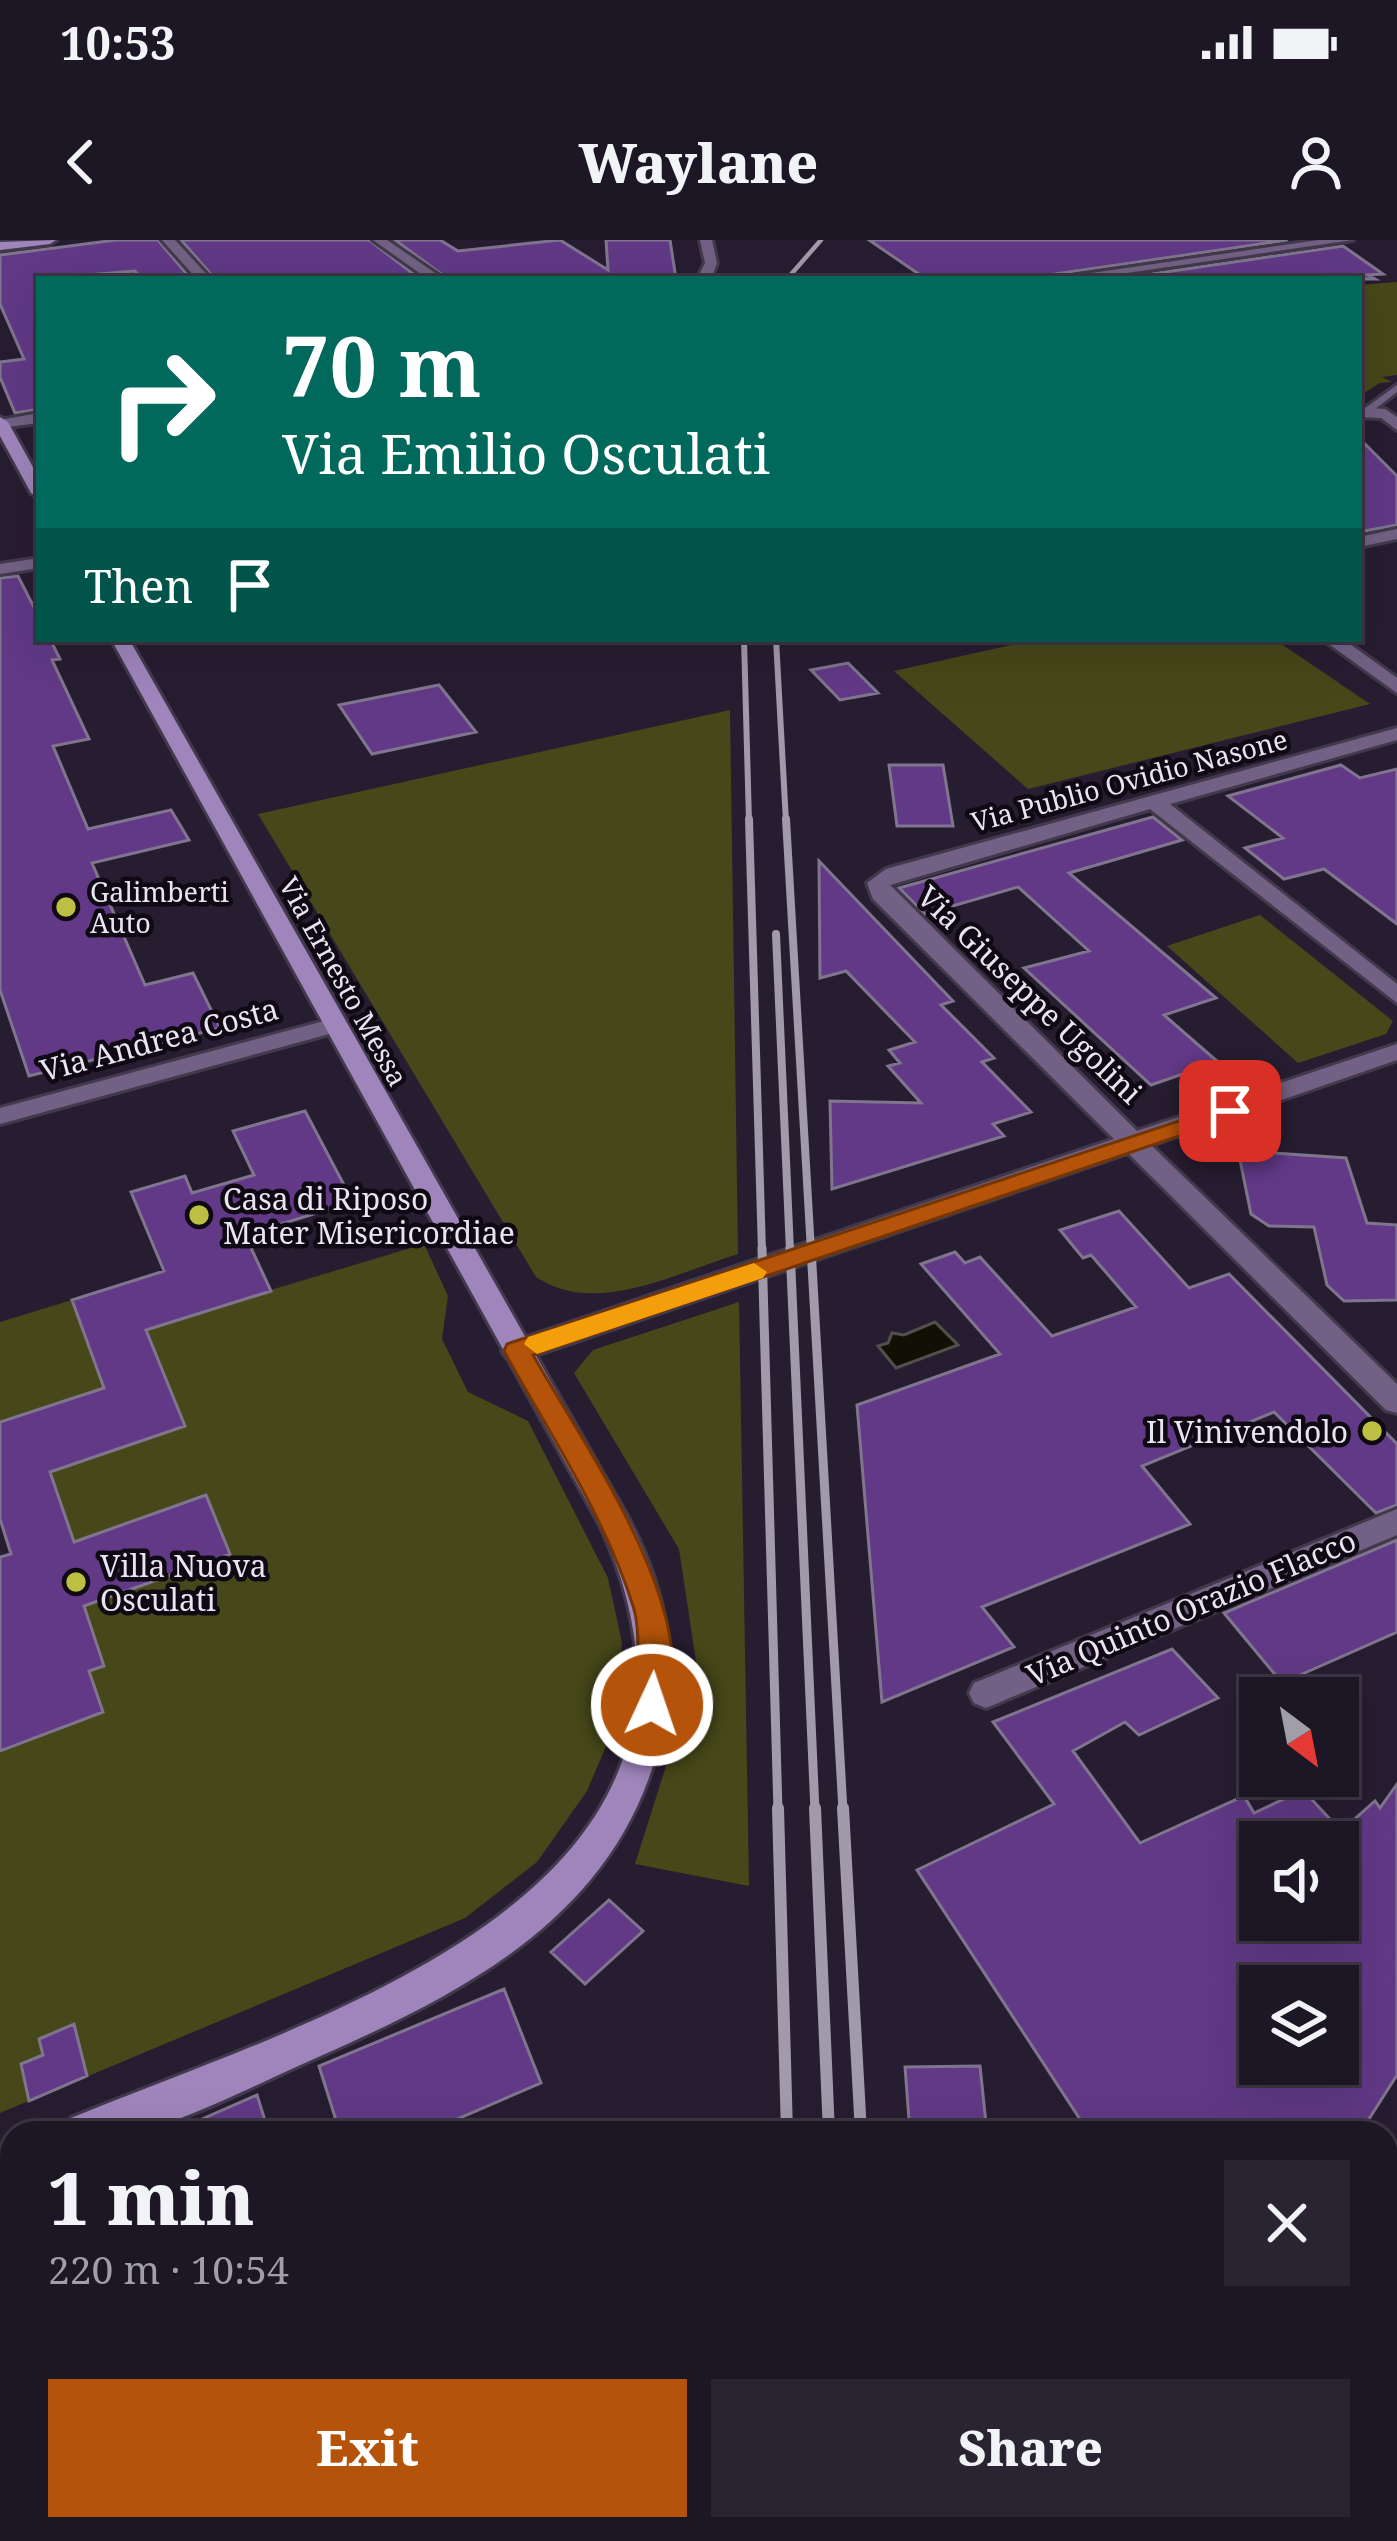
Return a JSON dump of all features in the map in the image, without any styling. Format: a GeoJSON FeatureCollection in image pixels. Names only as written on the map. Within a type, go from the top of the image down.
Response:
{"type":"FeatureCollection","features":[{"type":"Feature","properties":{"kind":"street"},"geometry":{"type":"LineString","coordinates":[[0,247],[50,240]]}},
{"type":"Feature","properties":{"kind":"street"},"geometry":{"type":"LineString","coordinates":[[168,240],[201,276]]}},
{"type":"Feature","properties":{"kind":"street"},"geometry":{"type":"LineString","coordinates":[[379,240],[433,276]]}},
{"type":"Feature","properties":{"kind":"street"},"geometry":{"type":"LineString","coordinates":[[705,276],[711,263],[706,240]]}},
{"type":"Feature","properties":{"kind":"street"},"geometry":{"type":"LineString","coordinates":[[1079,276],[1347,240]]}},
{"type":"Feature","properties":{"kind":"street"},"geometry":{"type":"LineString","coordinates":[[1363,411],[1385,414],[1397,425]]}},
{"type":"Feature","properties":{"kind":"street"},"geometry":{"type":"LineString","coordinates":[[36,418],[0,423],[36,488]]}},
{"type":"Feature","properties":{"kind":"street"},"geometry":{"type":"LineString","coordinates":[[1362,541],[1397,533]]}},
{"type":"Feature","properties":{"kind":"street"},"geometry":{"type":"LineString","coordinates":[[0,569],[36,563]]}},
{"type":"Feature","properties":{"kind":"street","name":"Via Ernesto Messa"},"geometry":{"type":"LineString","coordinates":[[113,2121],[438,1979],[504,1938],[572,1879],[608,1827],[632,1777],[656,1675],[654,1622],[616,1526],[122,642]]}},
{"type":"Feature","properties":{"kind":"street"},"geometry":{"type":"LineString","coordinates":[[1335,642],[1397,686]]}},
{"type":"Feature","properties":{"kind":"street","name":"Via Publio Ovidio Nasone"},"geometry":{"type":"LineString","coordinates":[[878,883],[894,874],[1397,734]]}},
{"type":"Feature","properties":{"kind":"street"},"geometry":{"type":"LineString","coordinates":[[1153,802],[1397,996]]}},
{"type":"Feature","properties":{"kind":"street","name":"Via Giuseppe Ugolini"},"geometry":{"type":"LineString","coordinates":[[878,883],[881,894],[1397,1402]]}},
{"type":"Feature","properties":{"kind":"street","name":"Via Andrea Costa"},"geometry":{"type":"LineString","coordinates":[[0,1116],[335,1025]]}},
{"type":"Feature","properties":{"kind":"street"},"geometry":{"type":"LineString","coordinates":[[517,1351],[1397,1052]]}},
{"type":"Feature","properties":{"kind":"street","name":"Via Quinto Orazio Flacco"},"geometry":{"type":"LineString","coordinates":[[986,1694],[1397,1521]]}},
{"type":"Feature","properties":{"kind":"lane"},"geometry":{"type":"LineString","coordinates":[[1363,411],[1397,388]]}},
{"type":"Feature","properties":{"kind":"shaded area"},"geometry":{"type":"Polygon","coordinates":[[[1397,282],[1397,375],[1382,377],[1392,382],[1362,394],[1362,285],[1397,282]]]}},
{"type":"Feature","properties":{"kind":"shaded area"},"geometry":{"type":"Polygon","coordinates":[[[1024,642],[1278,642],[1370,704],[1028,789],[894,671],[1024,642]]]}},
{"type":"Feature","properties":{"kind":"shaded area"},"geometry":{"type":"Polygon","coordinates":[[[730,710],[738,1254],[636,1288],[584,1293],[559,1288],[536,1277],[258,814],[730,710]]]}},
{"type":"Feature","properties":{"kind":"shaded area"},"geometry":{"type":"Polygon","coordinates":[[[1260,915],[1393,1021],[1386,1034],[1298,1063],[1167,946],[1260,915]]]}},
{"type":"Feature","properties":{"kind":"shaded area"},"geometry":{"type":"Polygon","coordinates":[[[424,1244],[448,1296],[442,1339],[468,1392],[528,1421],[608,1578],[622,1643],[612,1732],[587,1791],[537,1862],[465,1918],[0,2113],[0,1751],[102,1712],[89,1671],[104,1665],[84,1606],[230,1553],[206,1496],[74,1542],[50,1472],[185,1425],[161,1369],[0,1422],[0,1322],[72,1300],[88,1345],[424,1244]]]}},
{"type":"Feature","properties":{"kind":"shaded area"},"geometry":{"type":"Polygon","coordinates":[[[739,1302],[749,1886],[635,1864],[697,1668],[679,1549],[574,1373],[593,1350],[739,1302]]]}},
{"type":"Feature","properties":{"kind":"shaded area"},"geometry":{"type":"Polygon","coordinates":[[[935,1322],[958,1345],[896,1368],[878,1346],[888,1343],[892,1333],[904,1335],[935,1322]]]}},
{"type":"Feature","properties":{"kind":"building"},"geometry":{"type":"Polygon","coordinates":[[[116,240],[158,240],[188,276],[139,276],[135,271],[36,276],[36,410],[15,413],[0,377],[0,362],[24,359],[0,304],[0,255],[116,240]]]}},
{"type":"Feature","properties":{"kind":"building"},"geometry":{"type":"Polygon","coordinates":[[[181,240],[369,240],[416,276],[212,276],[181,240]]]}},
{"type":"Feature","properties":{"kind":"building"},"geometry":{"type":"Polygon","coordinates":[[[395,240],[440,240],[458,251],[560,240],[608,270],[606,240],[670,240],[676,276],[444,276],[395,240]]]}},
{"type":"Feature","properties":{"kind":"building"},"geometry":{"type":"Polygon","coordinates":[[[869,240],[1288,240],[1048,276],[922,276],[869,240]]]}},
{"type":"Feature","properties":{"kind":"building"},"geometry":{"type":"Polygon","coordinates":[[[1343,246],[1383,274],[1368,275],[1375,279],[1138,276],[1343,246]]]}},
{"type":"Feature","properties":{"kind":"building"},"geometry":{"type":"Polygon","coordinates":[[[1362,441],[1397,476],[1397,525],[1362,531],[1362,441]]]}},
{"type":"Feature","properties":{"kind":"building"},"geometry":{"type":"Polygon","coordinates":[[[18,576],[36,611],[36,642],[52,642],[60,659],[52,660],[89,739],[53,746],[88,829],[171,810],[189,840],[92,863],[145,985],[193,973],[220,1028],[29,1076],[0,990],[0,578],[18,576]]]}},
{"type":"Feature","properties":{"kind":"building"},"geometry":{"type":"Polygon","coordinates":[[[848,663],[878,693],[840,700],[811,670],[848,663]]]}},
{"type":"Feature","properties":{"kind":"building"},"geometry":{"type":"Polygon","coordinates":[[[439,685],[476,732],[372,754],[339,705],[439,685]]]}},
{"type":"Feature","properties":{"kind":"building"},"geometry":{"type":"Polygon","coordinates":[[[889,765],[943,765],[953,826],[897,826],[889,765]]]}},
{"type":"Feature","properties":{"kind":"building"},"geometry":{"type":"Polygon","coordinates":[[[1341,765],[1360,778],[1397,769],[1397,924],[1324,869],[1284,879],[1245,848],[1283,838],[1228,796],[1341,765]]]}},
{"type":"Feature","properties":{"kind":"building"},"geometry":{"type":"Polygon","coordinates":[[[1153,817],[1182,840],[1069,873],[1216,998],[1164,1015],[1218,1062],[1151,1085],[1024,968],[1089,951],[1018,887],[925,914],[899,888],[1153,817]]]}},
{"type":"Feature","properties":{"kind":"building"},"geometry":{"type":"Polygon","coordinates":[[[819,861],[953,1001],[941,1005],[994,1058],[982,1062],[1031,1112],[993,1124],[1004,1136],[832,1189],[830,1101],[921,1103],[888,1066],[900,1063],[889,1050],[915,1042],[846,971],[820,978],[819,861]]]}},
{"type":"Feature","properties":{"kind":"building"},"geometry":{"type":"Polygon","coordinates":[[[305,1111],[353,1202],[245,1235],[271,1291],[146,1330],[185,1426],[50,1472],[74,1542],[206,1495],[230,1554],[84,1606],[104,1666],[89,1671],[103,1712],[0,1751],[0,1557],[11,1554],[0,1519],[0,1422],[104,1388],[72,1300],[164,1271],[131,1192],[185,1176],[192,1193],[254,1175],[233,1131],[305,1111]]]}},
{"type":"Feature","properties":{"kind":"building"},"geometry":{"type":"Polygon","coordinates":[[[1259,1152],[1346,1158],[1367,1223],[1397,1225],[1397,1300],[1344,1301],[1327,1285],[1314,1227],[1269,1226],[1251,1214],[1240,1160],[1259,1152]]]}},
{"type":"Feature","properties":{"kind":"building"},"geometry":{"type":"Polygon","coordinates":[[[1119,1211],[1189,1288],[1229,1274],[1397,1444],[1397,1505],[1376,1513],[1274,1412],[1142,1466],[1190,1524],[982,1607],[1014,1647],[882,1702],[857,1405],[1000,1354],[921,1264],[955,1252],[965,1263],[980,1257],[1052,1336],[1136,1307],[1091,1255],[1083,1258],[1060,1230],[1119,1211]]]}},
{"type":"Feature","properties":{"kind":"building"},"geometry":{"type":"Polygon","coordinates":[[[1397,1540],[1397,1632],[1296,1677],[1277,1677],[1224,1613],[1397,1540]]]}},
{"type":"Feature","properties":{"kind":"building"},"geometry":{"type":"Polygon","coordinates":[[[1172,1649],[1218,1698],[1139,1735],[1125,1722],[1073,1751],[1140,1843],[1242,1797],[1254,1813],[1288,1797],[1309,1797],[1332,1821],[1239,1821],[1239,1941],[1359,1941],[1359,1821],[1352,1821],[1375,1801],[1380,1808],[1397,1784],[1397,2075],[1368,2121],[1081,2121],[917,1870],[1054,1804],[993,1722],[1172,1649]]]}},
{"type":"Feature","properties":{"kind":"building"},"geometry":{"type":"Polygon","coordinates":[[[609,1900],[643,1931],[585,1984],[551,1952],[609,1900]]]}},
{"type":"Feature","properties":{"kind":"building"},"geometry":{"type":"Polygon","coordinates":[[[504,1989],[541,2083],[453,2121],[336,2121],[319,2066],[504,1989]]]}},
{"type":"Feature","properties":{"kind":"building"},"geometry":{"type":"Polygon","coordinates":[[[74,2024],[87,2076],[29,2101],[21,2064],[43,2055],[39,2039],[74,2024]]]}},
{"type":"Feature","properties":{"kind":"building"},"geometry":{"type":"Polygon","coordinates":[[[980,2066],[986,2121],[909,2121],[905,2067],[980,2066]]]}},
{"type":"Feature","properties":{"kind":"building"},"geometry":{"type":"Polygon","coordinates":[[[257,2095],[265,2121],[197,2121],[257,2095]]]}},
{"type":"Feature","properties":{"kind":"railway"},"geometry":{"type":"LineString","coordinates":[[790,276],[821,240]]}},
{"type":"Feature","properties":{"kind":"railway"},"geometry":{"type":"LineString","coordinates":[[744,642],[749,822]]}},
{"type":"Feature","properties":{"kind":"railway"},"geometry":{"type":"LineString","coordinates":[[776,642],[786,822]]}},
{"type":"Feature","properties":{"kind":"railway"},"geometry":{"type":"LineString","coordinates":[[749,819],[762,1251]]}},
{"type":"Feature","properties":{"kind":"railway"},"geometry":{"type":"LineString","coordinates":[[786,819],[811,1251]]}},
{"type":"Feature","properties":{"kind":"railway"},"geometry":{"type":"LineString","coordinates":[[776,934],[790,1251]]}},
{"type":"Feature","properties":{"kind":"railway"},"geometry":{"type":"LineString","coordinates":[[762,1248],[778,1811]]}},
{"type":"Feature","properties":{"kind":"railway"},"geometry":{"type":"LineString","coordinates":[[790,1248],[815,1811]]}},
{"type":"Feature","properties":{"kind":"railway"},"geometry":{"type":"LineString","coordinates":[[811,1248],[843,1811]]}},
{"type":"Feature","properties":{"kind":"railway"},"geometry":{"type":"LineString","coordinates":[[778,1808],[787,2121]]}},
{"type":"Feature","properties":{"kind":"railway"},"geometry":{"type":"LineString","coordinates":[[815,1808],[828,2121]]}},
{"type":"Feature","properties":{"kind":"railway"},"geometry":{"type":"LineString","coordinates":[[843,1808],[860,2121]]}},
{"type":"Feature","properties":{"kind":"slow traffic"},"geometry":{"type":"LineString","coordinates":[[537,1344],[754,1272]]}},
{"type":"Feature","properties":{"kind":"place","name":"Galimberti Auto"},"geometry":{"type":"Point","coordinates":[66,907]}},
{"type":"Feature","properties":{"kind":"place","name":"Casa di Riposo Mater Misericordiae"},"geometry":{"type":"Point","coordinates":[199,1215]}},
{"type":"Feature","properties":{"kind":"place","name":"Il Vinivendolo"},"geometry":{"type":"Point","coordinates":[1372,1431]}},
{"type":"Feature","properties":{"kind":"place","name":"Villa Nuova Osculati"},"geometry":{"type":"Point","coordinates":[76,1582]}},
{"type":"Feature","properties":{"kind":"route"},"geometry":{"type":"LineString","coordinates":[[652,1705],[654,1622],[635,1564],[517,1351],[1230,1111]]}}]}
